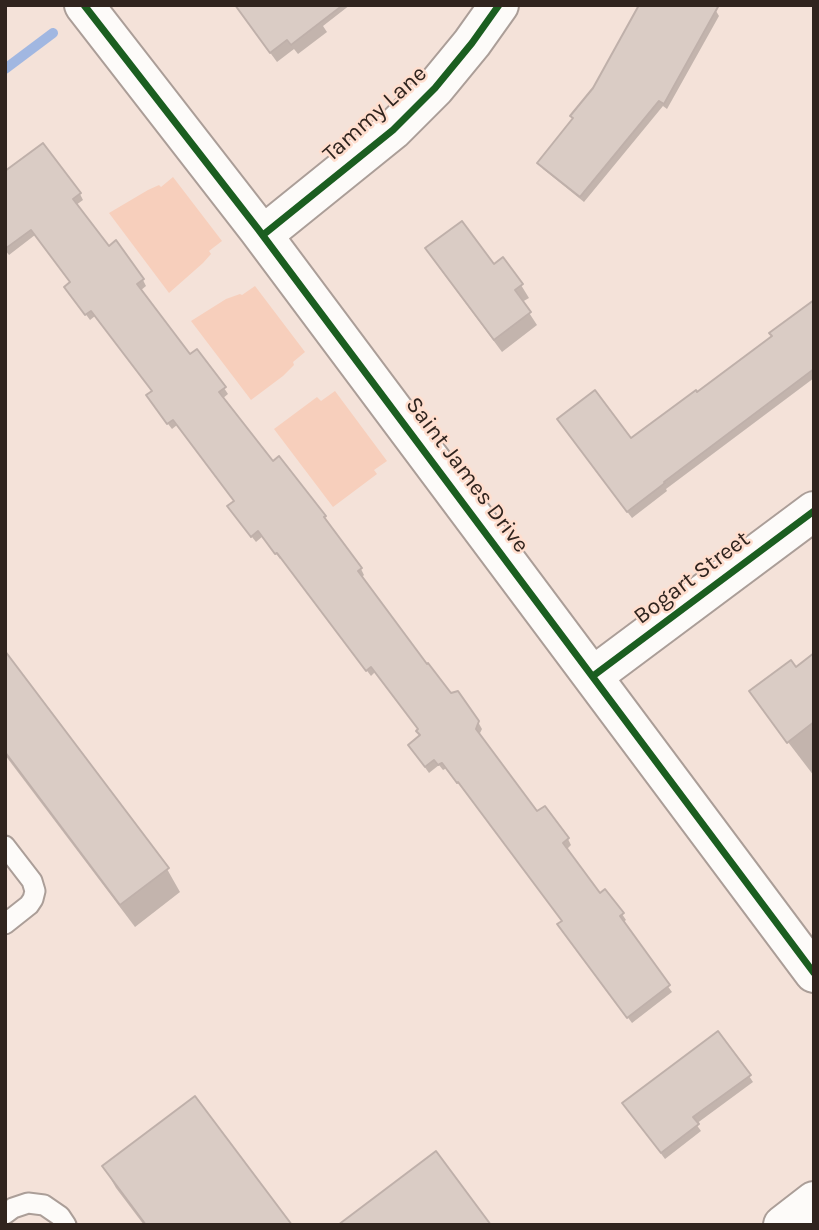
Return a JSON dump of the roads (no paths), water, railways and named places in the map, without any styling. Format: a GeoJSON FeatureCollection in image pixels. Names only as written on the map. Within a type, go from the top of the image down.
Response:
{"type":"FeatureCollection","features":[{"type":"Feature","properties":{"kind":"street","name":"Saint James Drive"},"geometry":{"type":"LineString","coordinates":[[84,5],[262,235],[814,973]]}},
{"type":"Feature","properties":{"kind":"street","name":"Tammy Lane"},"geometry":{"type":"LineString","coordinates":[[262,235],[393,130],[442,80],[499,5]]}},
{"type":"Feature","properties":{"kind":"street","name":"Bogart Street"},"geometry":{"type":"LineString","coordinates":[[593,676],[814,511]]}},
{"type":"Feature","properties":{"kind":"street"},"geometry":{"type":"LineString","coordinates":[[783,1225],[814,1202]]}},
{"type":"Feature","properties":{"kind":"lane"},"geometry":{"type":"LineString","coordinates":[[5,846],[32,881],[35,891],[29,905],[5,923]]}},
{"type":"Feature","properties":{"kind":"lane"},"geometry":{"type":"LineString","coordinates":[[5,1214],[28,1203],[44,1205],[60,1216],[66,1225]]}},
{"type":"Feature","properties":{"kind":"waterway"},"geometry":{"type":"LineString","coordinates":[[5,69],[53,33]]}}]}
